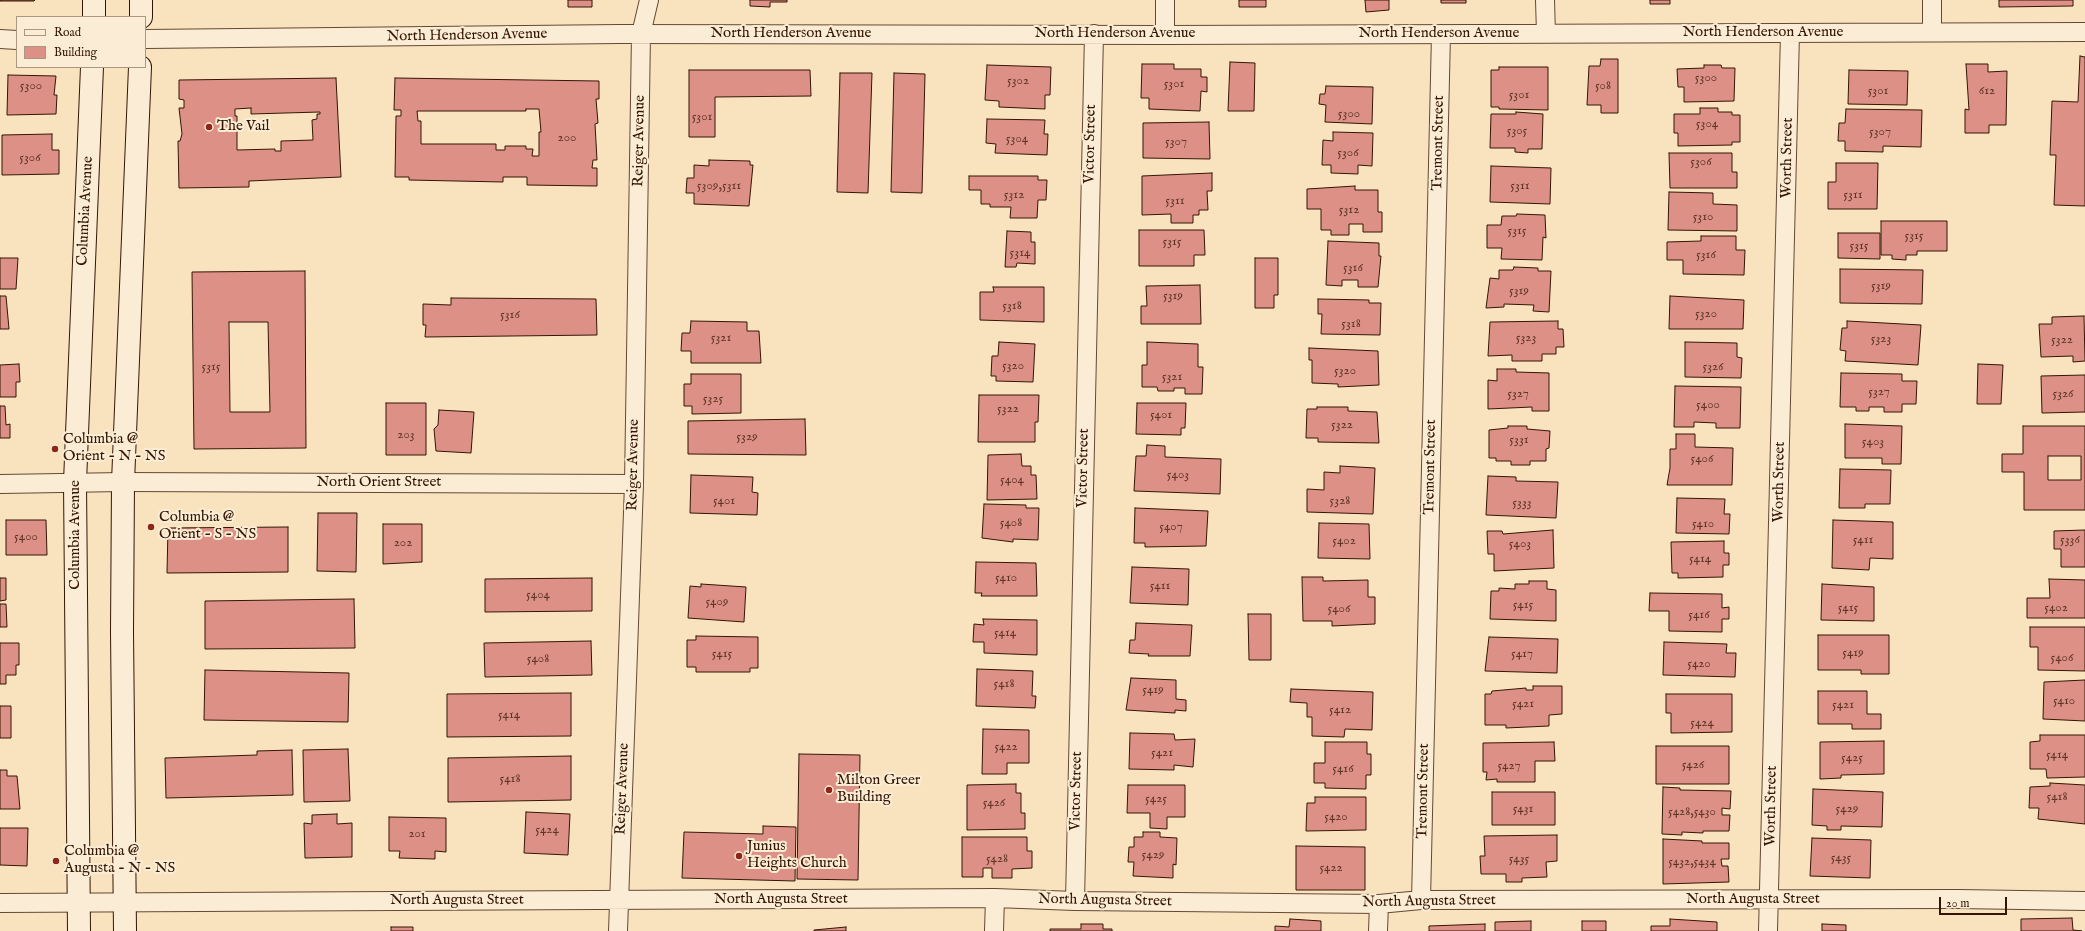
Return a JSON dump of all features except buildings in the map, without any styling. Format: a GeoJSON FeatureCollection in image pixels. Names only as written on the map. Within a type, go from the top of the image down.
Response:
{"type":"FeatureCollection","features":[{"type":"Feature","properties":{"kind":"main road"},"geometry":{"type":"LineString","coordinates":[[94,0],[94,16]]}},
{"type":"Feature","properties":{"kind":"main road"},"geometry":{"type":"LineString","coordinates":[[141,0],[141,16]]}},
{"type":"Feature","properties":{"kind":"main road","name":"Columbia Avenue"},"geometry":{"type":"LineString","coordinates":[[79,931],[75,482],[92,68]]}},
{"type":"Feature","properties":{"kind":"main road"},"geometry":{"type":"LineString","coordinates":[[125,931],[123,482],[140,68]]}},
{"type":"Feature","properties":{"kind":"street","name":"Reiger Avenue"},"geometry":{"type":"LineString","coordinates":[[618,931],[634,484],[641,34],[649,0]]}},
{"type":"Feature","properties":{"kind":"street"},"geometry":{"type":"LineString","coordinates":[[1165,0],[1166,35]]}},
{"type":"Feature","properties":{"kind":"street"},"geometry":{"type":"LineString","coordinates":[[1545,0],[1546,34]]}},
{"type":"Feature","properties":{"kind":"street"},"geometry":{"type":"LineString","coordinates":[[1932,0],[1932,32]]}},
{"type":"Feature","properties":{"kind":"street","name":"North Henderson Avenue"},"geometry":{"type":"LineString","coordinates":[[146,39],[641,34],[1166,35],[2085,32]]}},
{"type":"Feature","properties":{"kind":"street","name":"Worth Street"},"geometry":{"type":"LineString","coordinates":[[1768,931],[1790,33]]}},
{"type":"Feature","properties":{"kind":"street","name":"Victor Street"},"geometry":{"type":"LineString","coordinates":[[1075,901],[1094,34]]}},
{"type":"Feature","properties":{"kind":"street","name":"Tremont Street"},"geometry":{"type":"LineString","coordinates":[[1421,900],[1441,34]]}},
{"type":"Feature","properties":{"kind":"street"},"geometry":{"type":"LineString","coordinates":[[0,39],[16,40]]}},
{"type":"Feature","properties":{"kind":"street","name":"North Orient Street"},"geometry":{"type":"LineString","coordinates":[[0,484],[123,482],[634,484]]}},
{"type":"Feature","properties":{"kind":"street"},"geometry":{"type":"LineString","coordinates":[[994,898],[994,931]]}},
{"type":"Feature","properties":{"kind":"street","name":"North Augusta Street"},"geometry":{"type":"LineString","coordinates":[[0,903],[124,901],[619,901],[994,898],[1075,901],[1379,904],[1421,900],[1958,899],[2085,901]]}},
{"type":"Feature","properties":{"kind":"street"},"geometry":{"type":"LineString","coordinates":[[1378,931],[1379,904]]}},
{"type":"Feature","properties":{"kind":"place","name":"The Vail"},"geometry":{"type":"Point","coordinates":[209,127]}},
{"type":"Feature","properties":{"kind":"place","name":"Columbia @ Orient - N - NS"},"geometry":{"type":"Point","coordinates":[55,449]}},
{"type":"Feature","properties":{"kind":"place","name":"Columbia @ Orient - S - NS"},"geometry":{"type":"Point","coordinates":[151,527]}},
{"type":"Feature","properties":{"kind":"place","name":"Milton Greer Building"},"geometry":{"type":"Point","coordinates":[829,790]}},
{"type":"Feature","properties":{"kind":"place","name":"Junius Heights Church"},"geometry":{"type":"Point","coordinates":[739,856]}},
{"type":"Feature","properties":{"kind":"place","name":"Columbia @ Augusta - N - NS"},"geometry":{"type":"Point","coordinates":[56,861]}}]}
